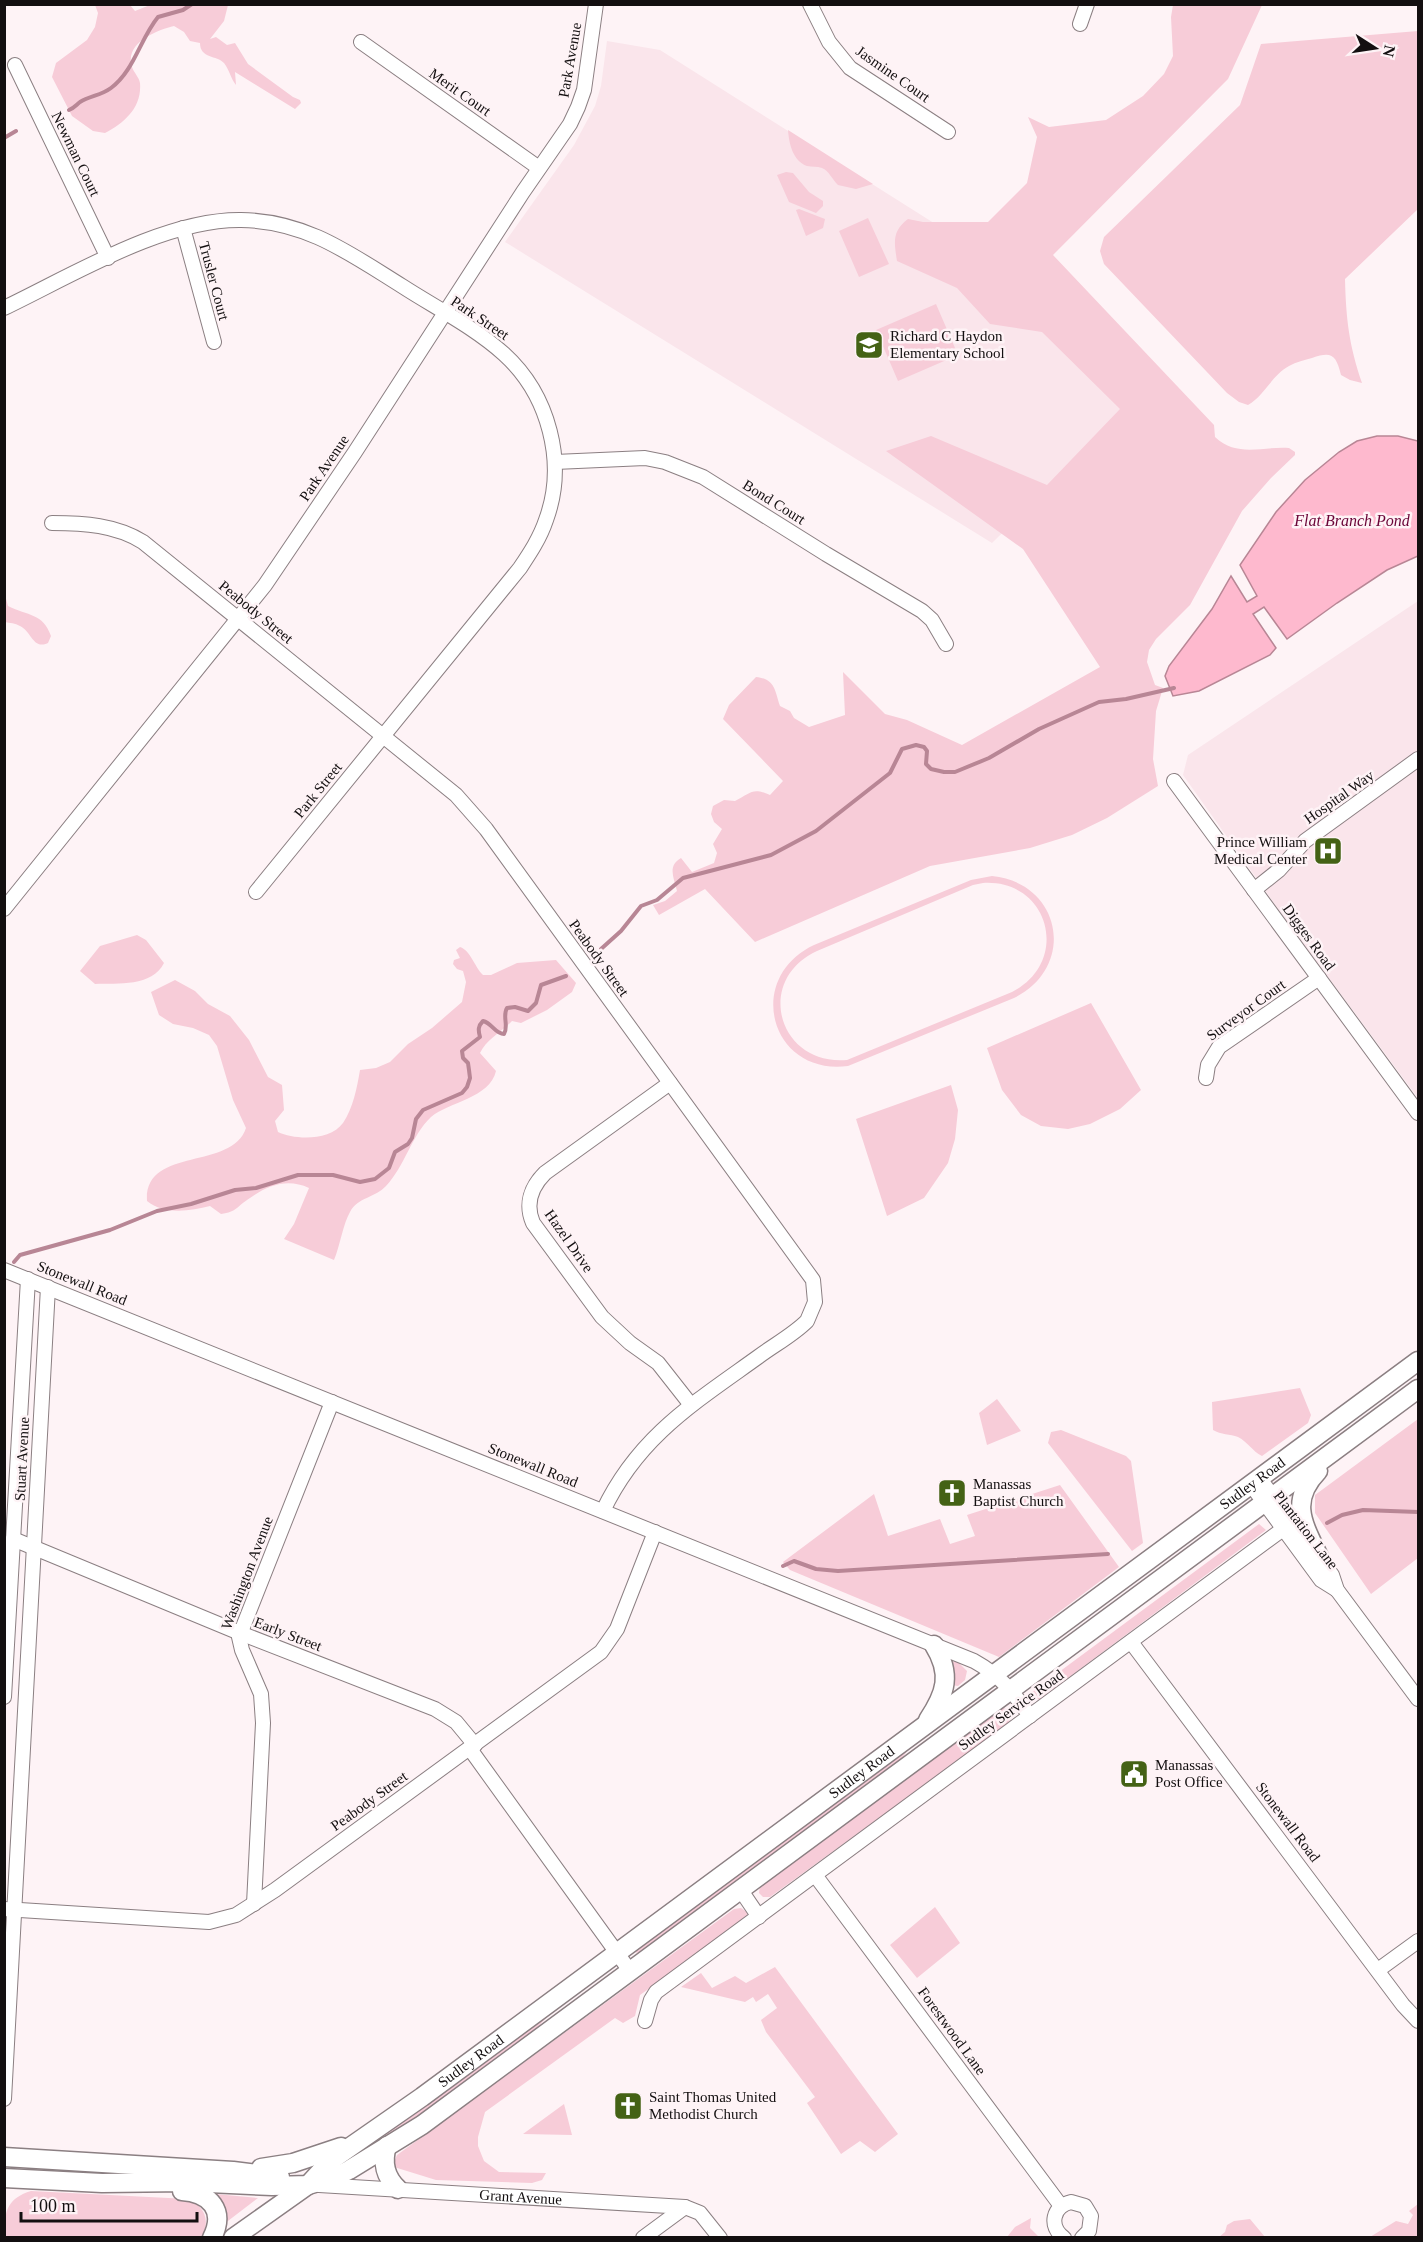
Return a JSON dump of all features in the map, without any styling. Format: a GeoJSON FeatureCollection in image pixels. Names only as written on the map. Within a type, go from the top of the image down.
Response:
{"type":"FeatureCollection","features":[{"type":"Feature","properties":{"kind":"main road","name":"Sudley Road"},"geometry":{"type":"LineString","coordinates":[[233,2238],[308,2185],[330,2161],[618,1952],[1419,1361]]}},
{"type":"Feature","properties":{"kind":"main road","name":"Sudley Road"},"geometry":{"type":"LineString","coordinates":[[308,2185],[335,2177],[422,2125],[1419,1389]]}},
{"type":"Feature","properties":{"kind":"main road"},"geometry":{"type":"LineString","coordinates":[[1320,1559],[1305,1523],[1300,1499],[1309,1480],[1333,1452]]}},
{"type":"Feature","properties":{"kind":"main road"},"geometry":{"type":"LineString","coordinates":[[918,1731],[932,1714],[945,1682],[944,1665],[934,1645]]}},
{"type":"Feature","properties":{"kind":"main road"},"geometry":{"type":"LineString","coordinates":[[233,2171],[272,2168],[357,2142]]}},
{"type":"Feature","properties":{"kind":"main road"},"geometry":{"type":"LineString","coordinates":[[387,2146],[384,2163],[387,2175],[398,2189]]}},
{"type":"Feature","properties":{"kind":"main road","name":"Grant Avenue"},"geometry":{"type":"LineString","coordinates":[[4,2157],[233,2171],[274,2175],[308,2185]]}},
{"type":"Feature","properties":{"kind":"main road","name":"Grant Avenue"},"geometry":{"type":"LineString","coordinates":[[4,2178],[102,2183],[308,2185]]}},
{"type":"Feature","properties":{"kind":"main road"},"geometry":{"type":"LineString","coordinates":[[158,2182],[180,2190],[198,2193],[212,2203],[217,2218],[212,2238]]}},
{"type":"Feature","properties":{"kind":"street","name":"Park Avenue"},"geometry":{"type":"LineString","coordinates":[[4,909],[265,585],[570,124],[584,90],[596,4]]}},
{"type":"Feature","properties":{"kind":"street","name":"Jasmine Court"},"geometry":{"type":"LineString","coordinates":[[810,4],[829,42],[850,68],[948,132]]}},
{"type":"Feature","properties":{"kind":"street"},"geometry":{"type":"LineString","coordinates":[[1080,24],[1087,4]]}},
{"type":"Feature","properties":{"kind":"street","name":"Merit Court"},"geometry":{"type":"LineString","coordinates":[[361,42],[539,168]]}},
{"type":"Feature","properties":{"kind":"street","name":"Newman Court"},"geometry":{"type":"LineString","coordinates":[[15,65],[108,258]]}},
{"type":"Feature","properties":{"kind":"street","name":"Park Street"},"geometry":{"type":"LineString","coordinates":[[4,308],[162,234],[210,222],[265,221],[291,226],[333,243],[489,341],[520,371],[540,403],[548,423],[555,462],[552,500],[530,554],[256,892]]}},
{"type":"Feature","properties":{"kind":"street","name":"Trusler Court"},"geometry":{"type":"LineString","coordinates":[[183,228],[214,342]]}},
{"type":"Feature","properties":{"kind":"street","name":"Bond Court"},"geometry":{"type":"LineString","coordinates":[[555,462],[645,458],[685,468],[921,611],[932,620],[946,644]]}},
{"type":"Feature","properties":{"kind":"street","name":"Peabody Street"},"geometry":{"type":"LineString","coordinates":[[52,523],[99,526],[131,535],[384,735],[438,779],[470,809],[813,1280],[815,1291],[812,1312],[801,1327],[691,1405],[653,1437],[620,1479],[603,1511]]}},
{"type":"Feature","properties":{"kind":"street","name":"Hospital Way"},"geometry":{"type":"LineString","coordinates":[[1254,890],[1279,870],[1305,842],[1419,759]]}},
{"type":"Feature","properties":{"kind":"street","name":"Digges Road"},"geometry":{"type":"LineString","coordinates":[[1174,781],[1419,1113]]}},
{"type":"Feature","properties":{"kind":"street","name":"Surveyor Court"},"geometry":{"type":"LineString","coordinates":[[1206,1078],[1208,1065],[1219,1047],[1319,978]]}},
{"type":"Feature","properties":{"kind":"street","name":"Hazel Drive"},"geometry":{"type":"LineString","coordinates":[[670,1083],[545,1173],[531,1194],[530,1213],[533,1223],[602,1317],[630,1343],[658,1363],[691,1405]]}},
{"type":"Feature","properties":{"kind":"street","name":"Stonewall Road"},"geometry":{"type":"LineString","coordinates":[[4,1270],[974,1661],[996,1674],[1012,1690],[1030,1716]]}},
{"type":"Feature","properties":{"kind":"street","name":"Stuart Avenue"},"geometry":{"type":"LineString","coordinates":[[4,1697],[28,1279]]}},
{"type":"Feature","properties":{"kind":"street","name":"Stuart Avenue"},"geometry":{"type":"LineString","coordinates":[[4,2099],[9,1910],[28,1659],[48,1287]]}},
{"type":"Feature","properties":{"kind":"street","name":"Washington Avenue"},"geometry":{"type":"LineString","coordinates":[[254,1904],[263,1723],[261,1694],[239,1643],[240,1633],[332,1402]]}},
{"type":"Feature","properties":{"kind":"street","name":"Plantation Lane"},"geometry":{"type":"LineString","coordinates":[[1256,1483],[1320,1559],[1332,1575],[1337,1590],[1419,1699]]}},
{"type":"Feature","properties":{"kind":"street","name":"Plantation Lane"},"geometry":{"type":"LineString","coordinates":[[1269,1500],[1283,1529],[1321,1580],[1337,1590]]}},
{"type":"Feature","properties":{"kind":"street","name":"Sudley Service Road"},"geometry":{"type":"LineString","coordinates":[[645,2021],[651,2000],[656,1992],[1283,1529]]}},
{"type":"Feature","properties":{"kind":"street","name":"Peabody Street"},"geometry":{"type":"LineString","coordinates":[[9,1910],[209,1922],[236,1916],[601,1652],[617,1629],[655,1532]]}},
{"type":"Feature","properties":{"kind":"street","name":"Early Street"},"geometry":{"type":"LineString","coordinates":[[13,1539],[240,1633],[435,1709],[456,1722],[630,1971]]}},
{"type":"Feature","properties":{"kind":"street","name":"Stonewall Road"},"geometry":{"type":"LineString","coordinates":[[1131,1642],[1403,2004],[1419,2021]]}},
{"type":"Feature","properties":{"kind":"street"},"geometry":{"type":"LineString","coordinates":[[6,1658],[28,1659]]}},
{"type":"Feature","properties":{"kind":"street","name":"Forestwood Lane"},"geometry":{"type":"LineString","coordinates":[[816,1875],[1061,2206]]}},
{"type":"Feature","properties":{"kind":"street"},"geometry":{"type":"LineString","coordinates":[[740,1889],[759,1917]]}},
{"type":"Feature","properties":{"kind":"street"},"geometry":{"type":"LineString","coordinates":[[1378,1970],[1419,1941]]}},
{"type":"Feature","properties":{"kind":"street","name":"Grant Avenue"},"geometry":{"type":"LineString","coordinates":[[308,2185],[685,2206]]}},
{"type":"Feature","properties":{"kind":"street"},"geometry":{"type":"LineString","coordinates":[[1064,2238],[1056,2230],[1054,2221],[1056,2212],[1066,2203],[1076,2202],[1089,2210],[1091,2216],[1091,2226],[1082,2238]]}},
{"type":"Feature","properties":{"kind":"street"},"geometry":{"type":"LineString","coordinates":[[643,2238],[685,2206],[700,2213],[720,2238]]}},
{"type":"Feature","properties":{"kind":"shaded area"},"geometry":{"type":"Polygon","coordinates":[[[95,5],[130,5],[135,11],[150,5],[228,5],[224,21],[210,39],[216,37],[227,45],[235,43],[248,64],[300,100],[301,103],[295,109],[235,72],[236,85],[221,60],[203,52],[200,43],[190,41],[184,32],[174,26],[151,34],[133,51],[132,67],[140,83],[140,92],[135,107],[125,119],[105,133],[93,131],[72,116],[52,77],[56,63],[87,40],[95,27],[98,13],[95,5]]]}},
{"type":"Feature","properties":{"kind":"shaded area"},"geometry":{"type":"Polygon","coordinates":[[[1173,5],[1262,5],[1228,79],[1053,255],[1214,425],[1215,437],[1232,447],[1250,450],[1289,448],[1295,452],[1295,455],[1242,511],[1190,605],[1156,639],[1149,650],[1147,662],[1155,685],[1163,688],[1156,711],[1153,759],[1158,786],[1107,818],[1072,835],[1030,848],[930,866],[755,942],[705,889],[659,915],[653,905],[665,901],[677,891],[673,869],[677,861],[681,858],[692,872],[714,863],[717,853],[713,844],[722,829],[714,822],[711,814],[713,806],[724,800],[735,801],[755,791],[770,795],[783,781],[723,719],[729,705],[756,677],[771,683],[780,706],[790,711],[794,718],[809,727],[845,715],[843,672],[885,714],[907,720],[962,745],[1100,667],[1023,549],[886,451],[931,436],[1047,485],[1120,409],[1042,332],[990,324],[957,288],[897,261],[895,237],[899,228],[908,219],[923,222],[988,222],[1027,183],[1037,137],[1028,117],[1049,127],[1106,120],[1143,96],[1164,74],[1173,56],[1171,17],[1173,5]]]}},
{"type":"Feature","properties":{"kind":"shaded area"},"geometry":{"type":"Polygon","coordinates":[[[1418,31],[1418,209],[1345,279],[1349,332],[1362,383],[1341,375],[1335,359],[1324,355],[1289,366],[1278,374],[1254,401],[1248,405],[1239,402],[1227,393],[1104,264],[1100,251],[1104,237],[1240,105],[1261,44],[1418,31]]]}},
{"type":"Feature","properties":{"kind":"shaded area","name":"Richard C Haydon Elementary School"},"geometry":{"type":"Polygon","coordinates":[[[607,41],[660,50],[994,261],[1130,407],[992,543],[505,242],[574,145],[595,106],[601,86],[607,41]]]}},
{"type":"Feature","properties":{"kind":"shaded area"},"geometry":{"type":"Polygon","coordinates":[[[788,130],[873,184],[856,189],[838,185],[824,169],[802,164],[795,156],[789,141],[788,130]]]}},
{"type":"Feature","properties":{"kind":"shaded area"},"geometry":{"type":"Polygon","coordinates":[[[786,172],[793,173],[809,192],[823,201],[823,206],[816,213],[789,202],[777,175],[786,172]]]}},
{"type":"Feature","properties":{"kind":"shaded area"},"geometry":{"type":"Polygon","coordinates":[[[799,209],[825,219],[823,228],[806,236],[796,210],[799,209]]]}},
{"type":"Feature","properties":{"kind":"shaded area"},"geometry":{"type":"Polygon","coordinates":[[[868,218],[889,264],[859,277],[839,231],[868,218]]]}},
{"type":"Feature","properties":{"kind":"shaded area"},"geometry":{"type":"Polygon","coordinates":[[[936,304],[958,355],[898,381],[876,330],[936,304]]]}},
{"type":"Feature","properties":{"kind":"shaded area"},"geometry":{"type":"Polygon","coordinates":[[[5,595],[8,606],[34,616],[44,623],[51,636],[48,643],[39,644],[20,626],[5,622],[5,595]]]}},
{"type":"Feature","properties":{"kind":"shaded area","name":"Prince William Medical Center"},"geometry":{"type":"Polygon","coordinates":[[[1418,601],[1418,1098],[1291,927],[1183,775],[1188,755],[1418,601]]]}},
{"type":"Feature","properties":{"kind":"shaded area"},"geometry":{"type":"Polygon","coordinates":[[[992,876],[1016,882],[1034,894],[1046,910],[1053,928],[1053,948],[1047,967],[1034,984],[1014,998],[848,1066],[821,1065],[800,1056],[785,1041],[776,1022],[773,1000],[779,979],[792,960],[814,945],[971,880],[992,876]],[[983,883],[973,885],[817,951],[797,964],[785,981],[781,1000],[782,1019],[791,1036],[804,1050],[823,1058],[847,1060],[1012,992],[1030,979],[1042,962],[1046,943],[1045,925],[1037,908],[1024,894],[1006,885],[983,883]]]}},
{"type":"Feature","properties":{"kind":"shaded area"},"geometry":{"type":"Polygon","coordinates":[[[137,935],[146,940],[164,963],[159,971],[134,982],[95,984],[80,971],[100,946],[137,935]]]}},
{"type":"Feature","properties":{"kind":"shaded area"},"geometry":{"type":"Polygon","coordinates":[[[460,947],[467,952],[483,975],[491,975],[517,963],[556,960],[576,983],[572,992],[547,1010],[521,1023],[512,1021],[486,1044],[480,1053],[496,1071],[492,1080],[478,1093],[431,1117],[413,1142],[393,1178],[382,1190],[353,1207],[345,1223],[334,1260],[284,1239],[294,1224],[309,1188],[301,1185],[286,1183],[271,1186],[234,1210],[221,1214],[210,1206],[169,1210],[147,1201],[150,1184],[159,1172],[173,1165],[224,1150],[238,1141],[246,1128],[233,1100],[217,1046],[209,1035],[193,1028],[173,1024],[159,1015],[151,992],[175,980],[195,991],[208,1004],[230,1016],[249,1040],[268,1077],[282,1085],[284,1110],[275,1121],[278,1132],[303,1137],[321,1136],[337,1129],[343,1123],[352,1104],[360,1070],[376,1068],[390,1062],[408,1044],[432,1028],[462,1002],[466,982],[463,971],[457,969],[453,964],[454,960],[460,958],[456,950],[460,947]]]}},
{"type":"Feature","properties":{"kind":"shaded area"},"geometry":{"type":"Polygon","coordinates":[[[1091,1003],[1141,1090],[1120,1109],[1090,1124],[1068,1129],[1041,1126],[1021,1115],[1002,1090],[987,1048],[1091,1003]]]}},
{"type":"Feature","properties":{"kind":"shaded area"},"geometry":{"type":"Polygon","coordinates":[[[951,1085],[958,1110],[955,1139],[948,1163],[924,1198],[887,1216],[856,1119],[951,1085]]]}},
{"type":"Feature","properties":{"kind":"shaded area"},"geometry":{"type":"Polygon","coordinates":[[[1300,1388],[1311,1415],[1308,1423],[1262,1456],[1238,1437],[1213,1430],[1212,1402],[1300,1388]]]}},
{"type":"Feature","properties":{"kind":"shaded area"},"geometry":{"type":"Polygon","coordinates":[[[997,1399],[1021,1431],[987,1445],[979,1413],[997,1399]]]}},
{"type":"Feature","properties":{"kind":"shaded area"},"geometry":{"type":"Polygon","coordinates":[[[1418,1419],[1418,1558],[1371,1594],[1315,1513],[1315,1495],[1418,1419]]]}},
{"type":"Feature","properties":{"kind":"shaded area"},"geometry":{"type":"Polygon","coordinates":[[[1061,1430],[1126,1456],[1131,1461],[1143,1543],[1132,1551],[1048,1443],[1051,1432],[1061,1430]]]}},
{"type":"Feature","properties":{"kind":"shaded area"},"geometry":{"type":"Polygon","coordinates":[[[1060,1485],[1119,1567],[999,1657],[790,1570],[783,1562],[874,1494],[888,1536],[940,1519],[950,1544],[975,1536],[967,1515],[1060,1485]]]}},
{"type":"Feature","properties":{"kind":"shaded area"},"geometry":{"type":"Polygon","coordinates":[[[1259,1524],[1266,1530],[1040,1699],[1034,1699],[1032,1692],[1259,1524]]]}},
{"type":"Feature","properties":{"kind":"shaded area"},"geometry":{"type":"Polygon","coordinates":[[[950,1661],[958,1662],[967,1671],[965,1680],[958,1686],[951,1685],[950,1661]]]}},
{"type":"Feature","properties":{"kind":"shaded area"},"geometry":{"type":"Polygon","coordinates":[[[1003,1708],[1010,1710],[1012,1715],[1006,1726],[770,1897],[763,1897],[759,1893],[760,1884],[1003,1708]]]}},
{"type":"Feature","properties":{"kind":"shaded area"},"geometry":{"type":"Polygon","coordinates":[[[914,1742],[896,1766],[640,1953],[633,1952],[914,1742]]]}},
{"type":"Feature","properties":{"kind":"shaded area"},"geometry":{"type":"Polygon","coordinates":[[[935,1907],[960,1943],[917,1978],[890,1945],[935,1907]]]}},
{"type":"Feature","properties":{"kind":"shaded area"},"geometry":{"type":"Polygon","coordinates":[[[741,1908],[747,1912],[744,1921],[640,1995],[635,2016],[623,2023],[615,2018],[485,2112],[478,2137],[478,2146],[484,2161],[499,2172],[546,2173],[542,2180],[532,2183],[436,2180],[394,2167],[397,2155],[734,1909],[741,1908]]]}},
{"type":"Feature","properties":{"kind":"shaded area"},"geometry":{"type":"Polygon","coordinates":[[[775,1967],[898,2134],[875,2152],[860,2141],[841,2154],[807,2103],[815,2097],[766,2032],[761,2020],[777,2008],[768,1994],[756,2002],[753,1997],[745,2002],[681,1987],[701,1973],[712,1988],[735,1976],[746,1983],[775,1967]]]}},
{"type":"Feature","properties":{"kind":"shaded area"},"geometry":{"type":"Polygon","coordinates":[[[557,2006],[534,2031],[370,2151],[335,2167],[557,2006]]]}},
{"type":"Feature","properties":{"kind":"shaded area"},"geometry":{"type":"Polygon","coordinates":[[[564,2104],[572,2135],[523,2134],[564,2104]]]}},
{"type":"Feature","properties":{"kind":"shaded area"},"geometry":{"type":"Polygon","coordinates":[[[31,2191],[188,2199],[202,2210],[206,2226],[201,2237],[5,2238],[8,2208],[16,2198],[31,2191]]]}},
{"type":"Feature","properties":{"kind":"shaded area"},"geometry":{"type":"Polygon","coordinates":[[[215,2194],[258,2198],[224,2224],[215,2194]]]}},
{"type":"Feature","properties":{"kind":"shaded area"},"geometry":{"type":"Polygon","coordinates":[[[1418,2204],[1417,2237],[1370,2237],[1396,2221],[1408,2224],[1413,2215],[1409,2211],[1418,2204]]]}},
{"type":"Feature","properties":{"kind":"shaded area"},"geometry":{"type":"Polygon","coordinates":[[[1031,2218],[1030,2228],[1039,2237],[1007,2237],[1015,2227],[1031,2218]]]}},
{"type":"Feature","properties":{"kind":"shaded area"},"geometry":{"type":"Polygon","coordinates":[[[1250,2219],[1265,2237],[1219,2237],[1225,2232],[1227,2225],[1234,2221],[1250,2219]]]}},
{"type":"Feature","properties":{"kind":"water","name":"Flat Branch Pond"},"geometry":{"type":"Polygon","coordinates":[[[1377,436],[1398,436],[1418,441],[1418,556],[1387,570],[1287,639],[1264,607],[1253,614],[1276,648],[1270,655],[1199,691],[1173,696],[1165,676],[1169,666],[1212,609],[1231,576],[1247,602],[1257,596],[1240,565],[1276,512],[1305,480],[1339,452],[1357,441],[1377,436]]]}},
{"type":"Feature","properties":{"kind":"waterway"},"geometry":{"type":"LineString","coordinates":[[69,110],[119,81],[126,73],[158,17],[183,10],[192,4]]}},
{"type":"Feature","properties":{"kind":"waterway"},"geometry":{"type":"LineString","coordinates":[[4,138],[16,131]]}},
{"type":"Feature","properties":{"kind":"waterway"},"geometry":{"type":"LineString","coordinates":[[601,949],[621,931],[641,906],[657,900],[683,878],[771,855],[816,831],[890,773],[902,749],[916,745],[924,747],[927,751],[926,764],[931,769],[955,772],[989,758],[1039,729],[1099,702],[1126,699],[1174,688]]}},
{"type":"Feature","properties":{"kind":"waterway"},"geometry":{"type":"LineString","coordinates":[[14,1262],[20,1255],[110,1230],[157,1211],[191,1204],[235,1190],[256,1188],[298,1175],[333,1175],[360,1182],[375,1179],[389,1168],[395,1152],[408,1144],[412,1138],[416,1119],[423,1110],[462,1093],[467,1087],[470,1078],[469,1070],[462,1051],[480,1037],[479,1028],[483,1021],[504,1034],[507,1008],[515,1007],[528,1011],[536,1003],[541,985],[566,976]]}},
{"type":"Feature","properties":{"kind":"waterway"},"geometry":{"type":"LineString","coordinates":[[1327,1523],[1342,1515],[1363,1510],[1418,1512]]}},
{"type":"Feature","properties":{"kind":"waterway"},"geometry":{"type":"LineString","coordinates":[[783,1566],[794,1561],[816,1569],[838,1571],[1108,1554]]}},
{"type":"Feature","properties":{"kind":"place","name":"Richard C Haydon Elementary School"},"geometry":{"type":"Point","coordinates":[869,345]}},
{"type":"Feature","properties":{"kind":"place","name":"Prince William Medical Center"},"geometry":{"type":"Point","coordinates":[1328,851]}},
{"type":"Feature","properties":{"kind":"place","name":"Manassas Baptist Church"},"geometry":{"type":"Point","coordinates":[952,1493]}},
{"type":"Feature","properties":{"kind":"place","name":"Manassas Post Office"},"geometry":{"type":"Point","coordinates":[1134,1774]}},
{"type":"Feature","properties":{"kind":"place","name":"Saint Thomas United Methodist Church"},"geometry":{"type":"Point","coordinates":[628,2106]}}]}
